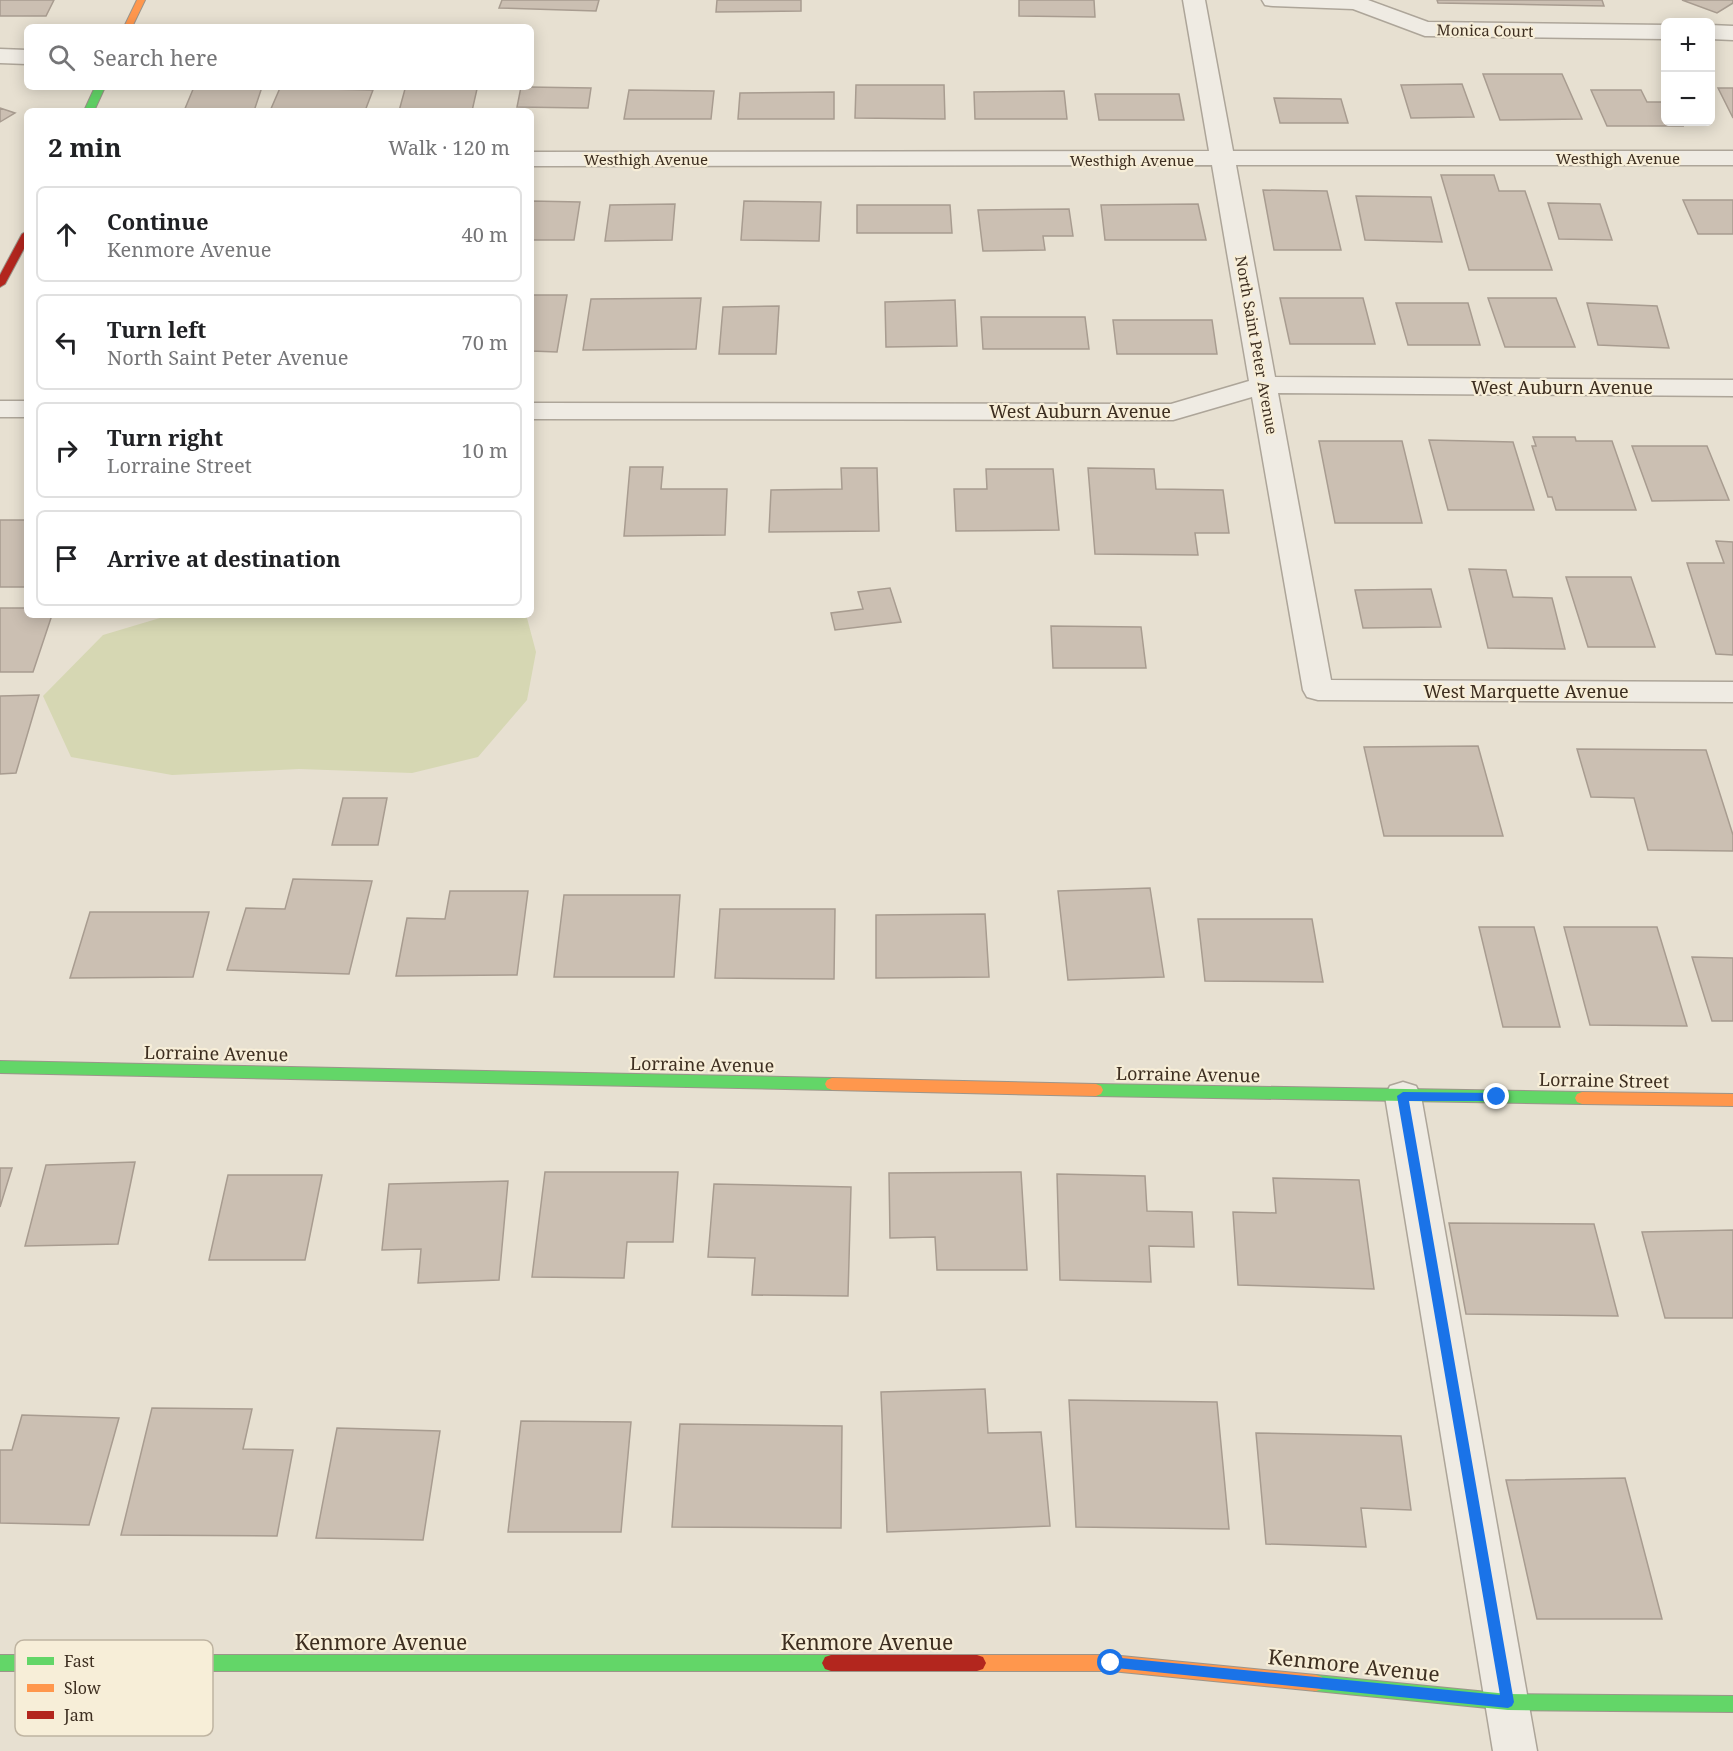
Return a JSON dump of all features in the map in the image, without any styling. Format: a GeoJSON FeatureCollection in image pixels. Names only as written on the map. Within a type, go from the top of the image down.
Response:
{"type":"FeatureCollection","features":[{"type":"Feature","properties":{"kind":"street"},"geometry":{"type":"LineString","coordinates":[[129,24],[141,0]]}},
{"type":"Feature","properties":{"kind":"street","name":"North Saint Peter Avenue"},"geometry":{"type":"LineString","coordinates":[[1194,0],[1225,160],[1318,690]]}},
{"type":"Feature","properties":{"kind":"street","name":"Monica Court"},"geometry":{"type":"LineString","coordinates":[[1273,0],[1356,3],[1425,29],[1661,32]]}},
{"type":"Feature","properties":{"kind":"street"},"geometry":{"type":"LineString","coordinates":[[1715,32],[1733,33]]}},
{"type":"Feature","properties":{"kind":"street"},"geometry":{"type":"LineString","coordinates":[[0,57],[24,57]]}},
{"type":"Feature","properties":{"kind":"street"},"geometry":{"type":"LineString","coordinates":[[90,108],[99,90]]}},
{"type":"Feature","properties":{"kind":"street","name":"Westhigh Avenue"},"geometry":{"type":"LineString","coordinates":[[534,159],[1733,158]]}},
{"type":"Feature","properties":{"kind":"street"},"geometry":{"type":"LineString","coordinates":[[0,284],[24,240]]}},
{"type":"Feature","properties":{"kind":"street","name":"West Auburn Avenue"},"geometry":{"type":"LineString","coordinates":[[534,411],[1173,412],[1264,385],[1733,388]]}},
{"type":"Feature","properties":{"kind":"street"},"geometry":{"type":"LineString","coordinates":[[0,409],[24,409]]}},
{"type":"Feature","properties":{"kind":"street","name":"West Marquette Avenue"},"geometry":{"type":"LineString","coordinates":[[1318,690],[1733,692]]}},
{"type":"Feature","properties":{"kind":"street","name":"Lorraine Avenue"},"geometry":{"type":"LineString","coordinates":[[0,1067],[1403,1096]]}},
{"type":"Feature","properties":{"kind":"street"},"geometry":{"type":"LineString","coordinates":[[1403,1096],[1515,1751]]}},
{"type":"Feature","properties":{"kind":"street","name":"Lorraine Street"},"geometry":{"type":"LineString","coordinates":[[1403,1096],[1733,1100]]}},
{"type":"Feature","properties":{"kind":"street","name":"Kenmore Avenue"},"geometry":{"type":"LineString","coordinates":[[213,1663],[1111,1663],[1508,1702],[1733,1704]]}},
{"type":"Feature","properties":{"kind":"green space"},"geometry":{"type":"Polygon","coordinates":[[[160,618],[527,618],[536,652],[527,700],[478,757],[412,773],[299,769],[172,775],[71,757],[43,696],[103,635],[160,618]]]}},
{"type":"Feature","properties":{"kind":"building"},"geometry":{"type":"Polygon","coordinates":[[[0,0],[54,0],[46,16],[0,16],[0,0]]]}},
{"type":"Feature","properties":{"kind":"building"},"geometry":{"type":"Polygon","coordinates":[[[502,0],[599,0],[596,11],[499,8],[502,0]]]}},
{"type":"Feature","properties":{"kind":"building"},"geometry":{"type":"Polygon","coordinates":[[[717,0],[801,0],[801,11],[716,12],[717,0]]]}},
{"type":"Feature","properties":{"kind":"building"},"geometry":{"type":"Polygon","coordinates":[[[1019,0],[1094,0],[1095,17],[1019,16],[1019,0]]]}},
{"type":"Feature","properties":{"kind":"building"},"geometry":{"type":"Polygon","coordinates":[[[1437,0],[1602,0],[1604,6],[1438,3],[1437,0]]]}},
{"type":"Feature","properties":{"kind":"building"},"geometry":{"type":"Polygon","coordinates":[[[1682,0],[1733,0],[1733,3],[1717,13],[1682,0]]]}},
{"type":"Feature","properties":{"kind":"building"},"geometry":{"type":"Polygon","coordinates":[[[1483,74],[1562,74],[1582,119],[1500,120],[1483,74]]]}},
{"type":"Feature","properties":{"kind":"building"},"geometry":{"type":"Polygon","coordinates":[[[1462,84],[1474,117],[1411,118],[1401,85],[1462,84]]]}},
{"type":"Feature","properties":{"kind":"building"},"geometry":{"type":"Polygon","coordinates":[[[856,85],[944,85],[945,119],[855,118],[856,85]]]}},
{"type":"Feature","properties":{"kind":"building"},"geometry":{"type":"Polygon","coordinates":[[[534,87],[591,88],[588,108],[517,107],[520,90],[534,90],[534,87]]]}},
{"type":"Feature","properties":{"kind":"building"},"geometry":{"type":"Polygon","coordinates":[[[1718,88],[1733,88],[1733,118],[1718,88]]]}},
{"type":"Feature","properties":{"kind":"building"},"geometry":{"type":"Polygon","coordinates":[[[193,90],[261,90],[255,108],[185,108],[193,90]]]}},
{"type":"Feature","properties":{"kind":"building"},"geometry":{"type":"Polygon","coordinates":[[[279,90],[373,90],[366,108],[271,108],[279,90]]]}},
{"type":"Feature","properties":{"kind":"building"},"geometry":{"type":"Polygon","coordinates":[[[405,90],[477,90],[473,108],[400,108],[405,90]]]}},
{"type":"Feature","properties":{"kind":"building"},"geometry":{"type":"Polygon","coordinates":[[[629,90],[714,91],[711,119],[624,119],[629,90]]]}},
{"type":"Feature","properties":{"kind":"building"},"geometry":{"type":"Polygon","coordinates":[[[1591,90],[1641,90],[1647,102],[1661,102],[1661,126],[1607,126],[1591,90]]]}},
{"type":"Feature","properties":{"kind":"building"},"geometry":{"type":"Polygon","coordinates":[[[1064,91],[1067,119],[975,119],[974,92],[1064,91]]]}},
{"type":"Feature","properties":{"kind":"building"},"geometry":{"type":"Polygon","coordinates":[[[834,92],[834,119],[738,119],[740,93],[834,92]]]}},
{"type":"Feature","properties":{"kind":"building"},"geometry":{"type":"Polygon","coordinates":[[[1095,94],[1179,94],[1184,120],[1099,120],[1095,94]]]}},
{"type":"Feature","properties":{"kind":"building"},"geometry":{"type":"Polygon","coordinates":[[[1274,98],[1341,99],[1348,123],[1280,123],[1274,98]]]}},
{"type":"Feature","properties":{"kind":"building"},"geometry":{"type":"Polygon","coordinates":[[[0,108],[15,113],[0,122],[0,108]]]}},
{"type":"Feature","properties":{"kind":"building"},"geometry":{"type":"Polygon","coordinates":[[[1441,175],[1494,175],[1499,191],[1525,191],[1552,270],[1469,270],[1441,175]]]}},
{"type":"Feature","properties":{"kind":"building"},"geometry":{"type":"Polygon","coordinates":[[[1263,190],[1327,191],[1341,250],[1274,250],[1263,190]]]}},
{"type":"Feature","properties":{"kind":"building"},"geometry":{"type":"Polygon","coordinates":[[[1356,196],[1431,197],[1442,242],[1365,240],[1356,196]]]}},
{"type":"Feature","properties":{"kind":"building"},"geometry":{"type":"Polygon","coordinates":[[[1683,200],[1733,200],[1733,234],[1698,234],[1683,200]]]}},
{"type":"Feature","properties":{"kind":"building"},"geometry":{"type":"Polygon","coordinates":[[[534,201],[580,202],[574,240],[534,240],[534,201]]]}},
{"type":"Feature","properties":{"kind":"building"},"geometry":{"type":"Polygon","coordinates":[[[744,201],[821,202],[819,241],[741,240],[744,201]]]}},
{"type":"Feature","properties":{"kind":"building"},"geometry":{"type":"Polygon","coordinates":[[[1548,203],[1600,204],[1612,240],[1559,239],[1548,203]]]}},
{"type":"Feature","properties":{"kind":"building"},"geometry":{"type":"Polygon","coordinates":[[[675,204],[672,240],[605,241],[610,205],[675,204]]]}},
{"type":"Feature","properties":{"kind":"building"},"geometry":{"type":"Polygon","coordinates":[[[1198,204],[1206,240],[1105,240],[1101,205],[1198,204]]]}},
{"type":"Feature","properties":{"kind":"building"},"geometry":{"type":"Polygon","coordinates":[[[857,205],[950,205],[952,233],[857,233],[857,205]]]}},
{"type":"Feature","properties":{"kind":"building"},"geometry":{"type":"Polygon","coordinates":[[[1069,209],[1073,236],[1043,236],[1045,250],[983,251],[978,210],[1069,209]]]}},
{"type":"Feature","properties":{"kind":"building"},"geometry":{"type":"Polygon","coordinates":[[[534,295],[567,295],[557,352],[534,351],[534,295]]]}},
{"type":"Feature","properties":{"kind":"building"},"geometry":{"type":"Polygon","coordinates":[[[701,298],[696,349],[583,350],[591,299],[701,298]]]}},
{"type":"Feature","properties":{"kind":"building"},"geometry":{"type":"Polygon","coordinates":[[[1280,298],[1363,298],[1375,344],[1290,344],[1280,298]]]}},
{"type":"Feature","properties":{"kind":"building"},"geometry":{"type":"Polygon","coordinates":[[[1488,298],[1556,298],[1575,347],[1505,347],[1488,298]]]}},
{"type":"Feature","properties":{"kind":"building"},"geometry":{"type":"Polygon","coordinates":[[[955,300],[957,346],[886,347],[885,302],[955,300]]]}},
{"type":"Feature","properties":{"kind":"building"},"geometry":{"type":"Polygon","coordinates":[[[1396,303],[1468,303],[1480,345],[1408,345],[1396,303]]]}},
{"type":"Feature","properties":{"kind":"building"},"geometry":{"type":"Polygon","coordinates":[[[1587,303],[1657,306],[1669,348],[1598,345],[1587,303]]]}},
{"type":"Feature","properties":{"kind":"building"},"geometry":{"type":"Polygon","coordinates":[[[779,306],[776,354],[719,354],[723,307],[779,306]]]}},
{"type":"Feature","properties":{"kind":"building"},"geometry":{"type":"Polygon","coordinates":[[[981,317],[1085,317],[1089,349],[983,349],[981,317]]]}},
{"type":"Feature","properties":{"kind":"building"},"geometry":{"type":"Polygon","coordinates":[[[1113,320],[1212,320],[1217,354],[1117,354],[1113,320]]]}},
{"type":"Feature","properties":{"kind":"building"},"geometry":{"type":"Polygon","coordinates":[[[1533,437],[1575,437],[1576,441],[1612,441],[1636,510],[1556,510],[1552,497],[1548,497],[1532,446],[1536,446],[1533,437]]]}},
{"type":"Feature","properties":{"kind":"building"},"geometry":{"type":"Polygon","coordinates":[[[1429,440],[1513,442],[1534,510],[1448,510],[1429,440]]]}},
{"type":"Feature","properties":{"kind":"building"},"geometry":{"type":"Polygon","coordinates":[[[1319,441],[1402,441],[1422,523],[1335,523],[1319,441]]]}},
{"type":"Feature","properties":{"kind":"building"},"geometry":{"type":"Polygon","coordinates":[[[1632,446],[1707,446],[1729,500],[1652,501],[1632,446]]]}},
{"type":"Feature","properties":{"kind":"building"},"geometry":{"type":"Polygon","coordinates":[[[630,467],[663,467],[661,489],[727,489],[725,535],[624,536],[630,467]]]}},
{"type":"Feature","properties":{"kind":"building"},"geometry":{"type":"Polygon","coordinates":[[[841,468],[877,468],[879,531],[769,532],[771,490],[842,489],[841,468]]]}},
{"type":"Feature","properties":{"kind":"building"},"geometry":{"type":"Polygon","coordinates":[[[1088,468],[1154,469],[1156,489],[1223,490],[1229,533],[1195,533],[1198,555],[1095,554],[1088,468]]]}},
{"type":"Feature","properties":{"kind":"building"},"geometry":{"type":"Polygon","coordinates":[[[986,469],[1053,469],[1059,530],[956,531],[954,489],[987,489],[986,469]]]}},
{"type":"Feature","properties":{"kind":"building"},"geometry":{"type":"Polygon","coordinates":[[[0,520],[24,520],[24,587],[0,587],[0,520]]]}},
{"type":"Feature","properties":{"kind":"building"},"geometry":{"type":"Polygon","coordinates":[[[1716,541],[1733,542],[1733,655],[1716,654],[1687,563],[1724,563],[1716,541]]]}},
{"type":"Feature","properties":{"kind":"building"},"geometry":{"type":"Polygon","coordinates":[[[1469,569],[1506,570],[1513,597],[1552,598],[1565,649],[1488,648],[1469,569]]]}},
{"type":"Feature","properties":{"kind":"building"},"geometry":{"type":"Polygon","coordinates":[[[1566,577],[1631,577],[1655,647],[1588,647],[1566,577]]]}},
{"type":"Feature","properties":{"kind":"building"},"geometry":{"type":"Polygon","coordinates":[[[890,588],[901,622],[835,630],[831,613],[863,609],[858,592],[890,588]]]}},
{"type":"Feature","properties":{"kind":"building"},"geometry":{"type":"Polygon","coordinates":[[[1431,589],[1441,627],[1363,628],[1355,590],[1431,589]]]}},
{"type":"Feature","properties":{"kind":"building"},"geometry":{"type":"Polygon","coordinates":[[[0,608],[24,608],[24,618],[51,618],[33,672],[0,672],[0,608]]]}},
{"type":"Feature","properties":{"kind":"building"},"geometry":{"type":"Polygon","coordinates":[[[1051,626],[1141,627],[1146,668],[1053,668],[1051,626]]]}},
{"type":"Feature","properties":{"kind":"building"},"geometry":{"type":"Polygon","coordinates":[[[39,695],[16,773],[0,774],[0,696],[39,695]]]}},
{"type":"Feature","properties":{"kind":"building"},"geometry":{"type":"Polygon","coordinates":[[[1478,746],[1503,836],[1384,836],[1364,747],[1478,746]]]}},
{"type":"Feature","properties":{"kind":"building"},"geometry":{"type":"Polygon","coordinates":[[[1577,749],[1706,750],[1733,835],[1733,851],[1648,850],[1634,798],[1591,797],[1577,749]]]}},
{"type":"Feature","properties":{"kind":"building"},"geometry":{"type":"Polygon","coordinates":[[[343,798],[387,798],[378,845],[332,845],[343,798]]]}},
{"type":"Feature","properties":{"kind":"building"},"geometry":{"type":"Polygon","coordinates":[[[293,879],[372,881],[349,974],[227,970],[246,908],[285,909],[293,879]]]}},
{"type":"Feature","properties":{"kind":"building"},"geometry":{"type":"Polygon","coordinates":[[[1150,888],[1164,977],[1068,980],[1058,891],[1150,888]]]}},
{"type":"Feature","properties":{"kind":"building"},"geometry":{"type":"Polygon","coordinates":[[[450,891],[528,891],[517,975],[396,976],[407,918],[445,919],[450,891]]]}},
{"type":"Feature","properties":{"kind":"building"},"geometry":{"type":"Polygon","coordinates":[[[564,895],[680,895],[674,977],[554,977],[564,895]]]}},
{"type":"Feature","properties":{"kind":"building"},"geometry":{"type":"Polygon","coordinates":[[[720,909],[835,909],[834,979],[715,978],[720,909]]]}},
{"type":"Feature","properties":{"kind":"building"},"geometry":{"type":"Polygon","coordinates":[[[90,912],[209,912],[193,977],[70,978],[90,912]]]}},
{"type":"Feature","properties":{"kind":"building"},"geometry":{"type":"Polygon","coordinates":[[[985,914],[989,977],[876,978],[876,915],[985,914]]]}},
{"type":"Feature","properties":{"kind":"building"},"geometry":{"type":"Polygon","coordinates":[[[1198,919],[1312,919],[1323,982],[1205,981],[1198,919]]]}},
{"type":"Feature","properties":{"kind":"building"},"geometry":{"type":"Polygon","coordinates":[[[1479,927],[1534,927],[1560,1027],[1503,1027],[1479,927]]]}},
{"type":"Feature","properties":{"kind":"building"},"geometry":{"type":"Polygon","coordinates":[[[1564,927],[1657,927],[1687,1026],[1590,1025],[1564,927]]]}},
{"type":"Feature","properties":{"kind":"building"},"geometry":{"type":"Polygon","coordinates":[[[1692,957],[1733,958],[1733,1021],[1712,1021],[1692,957]]]}},
{"type":"Feature","properties":{"kind":"building"},"geometry":{"type":"Polygon","coordinates":[[[135,1162],[118,1244],[25,1246],[46,1165],[135,1162]]]}},
{"type":"Feature","properties":{"kind":"building"},"geometry":{"type":"Polygon","coordinates":[[[0,1168],[12,1168],[0,1207],[0,1168]]]}},
{"type":"Feature","properties":{"kind":"building"},"geometry":{"type":"Polygon","coordinates":[[[545,1172],[678,1172],[673,1242],[627,1242],[624,1278],[532,1277],[545,1172]]]}},
{"type":"Feature","properties":{"kind":"building"},"geometry":{"type":"Polygon","coordinates":[[[1021,1172],[1027,1270],[937,1270],[935,1237],[890,1238],[889,1173],[1021,1172]]]}},
{"type":"Feature","properties":{"kind":"building"},"geometry":{"type":"Polygon","coordinates":[[[1057,1174],[1145,1176],[1147,1211],[1192,1212],[1194,1247],[1149,1246],[1151,1282],[1060,1280],[1057,1174]]]}},
{"type":"Feature","properties":{"kind":"building"},"geometry":{"type":"Polygon","coordinates":[[[228,1175],[322,1175],[305,1260],[209,1260],[228,1175]]]}},
{"type":"Feature","properties":{"kind":"building"},"geometry":{"type":"Polygon","coordinates":[[[1273,1178],[1359,1180],[1374,1289],[1238,1285],[1233,1212],[1276,1213],[1273,1178]]]}},
{"type":"Feature","properties":{"kind":"building"},"geometry":{"type":"Polygon","coordinates":[[[508,1181],[499,1280],[418,1283],[421,1249],[382,1250],[389,1184],[508,1181]]]}},
{"type":"Feature","properties":{"kind":"building"},"geometry":{"type":"Polygon","coordinates":[[[714,1184],[851,1187],[848,1296],[752,1295],[755,1258],[708,1257],[714,1184]]]}},
{"type":"Feature","properties":{"kind":"building"},"geometry":{"type":"Polygon","coordinates":[[[1449,1223],[1594,1224],[1618,1316],[1466,1314],[1449,1223]]]}},
{"type":"Feature","properties":{"kind":"building"},"geometry":{"type":"Polygon","coordinates":[[[1733,1230],[1733,1318],[1665,1318],[1642,1232],[1733,1230]]]}},
{"type":"Feature","properties":{"kind":"building"},"geometry":{"type":"Polygon","coordinates":[[[985,1389],[988,1433],[1041,1432],[1050,1526],[887,1532],[881,1392],[985,1389]]]}},
{"type":"Feature","properties":{"kind":"building"},"geometry":{"type":"Polygon","coordinates":[[[1069,1400],[1217,1402],[1229,1529],[1076,1527],[1069,1400]]]}},
{"type":"Feature","properties":{"kind":"building"},"geometry":{"type":"Polygon","coordinates":[[[152,1408],[252,1409],[243,1449],[293,1450],[277,1536],[121,1535],[152,1408]]]}},
{"type":"Feature","properties":{"kind":"building"},"geometry":{"type":"Polygon","coordinates":[[[22,1415],[119,1418],[89,1525],[0,1523],[0,1450],[12,1450],[22,1415]]]}},
{"type":"Feature","properties":{"kind":"building"},"geometry":{"type":"Polygon","coordinates":[[[521,1421],[631,1422],[621,1532],[508,1532],[521,1421]]]}},
{"type":"Feature","properties":{"kind":"building"},"geometry":{"type":"Polygon","coordinates":[[[680,1424],[842,1426],[841,1528],[672,1527],[680,1424]]]}},
{"type":"Feature","properties":{"kind":"building"},"geometry":{"type":"Polygon","coordinates":[[[337,1428],[440,1431],[423,1540],[316,1538],[337,1428]]]}},
{"type":"Feature","properties":{"kind":"building"},"geometry":{"type":"Polygon","coordinates":[[[1256,1433],[1401,1436],[1411,1510],[1361,1508],[1366,1547],[1266,1544],[1256,1433]]]}},
{"type":"Feature","properties":{"kind":"building"},"geometry":{"type":"Polygon","coordinates":[[[1625,1478],[1662,1619],[1537,1619],[1506,1480],[1625,1478]]]}},
{"type":"Feature","properties":{"kind":"traffic: fast"},"geometry":{"type":"LineString","coordinates":[[90,108],[99,90]]}},
{"type":"Feature","properties":{"kind":"traffic: fast"},"geometry":{"type":"LineString","coordinates":[[0,1067],[832,1084]]}},
{"type":"Feature","properties":{"kind":"traffic: fast"},"geometry":{"type":"LineString","coordinates":[[1096,1090],[1582,1098]]}},
{"type":"Feature","properties":{"kind":"traffic: fast"},"geometry":{"type":"LineString","coordinates":[[0,1663],[15,1663]]}},
{"type":"Feature","properties":{"kind":"traffic: fast"},"geometry":{"type":"LineString","coordinates":[[213,1663],[831,1663]]}},
{"type":"Feature","properties":{"kind":"traffic: fast"},"geometry":{"type":"LineString","coordinates":[[1316,1683],[1508,1702],[1733,1704]]}},
{"type":"Feature","properties":{"kind":"traffic: slow"},"geometry":{"type":"LineString","coordinates":[[129,24],[141,0]]}},
{"type":"Feature","properties":{"kind":"traffic: slow"},"geometry":{"type":"LineString","coordinates":[[832,1084],[1096,1090]]}},
{"type":"Feature","properties":{"kind":"traffic: slow"},"geometry":{"type":"LineString","coordinates":[[1582,1098],[1733,1100]]}},
{"type":"Feature","properties":{"kind":"traffic: slow"},"geometry":{"type":"LineString","coordinates":[[977,1663],[1111,1663],[1316,1683]]}},
{"type":"Feature","properties":{"kind":"traffic: jam"},"geometry":{"type":"LineString","coordinates":[[0,284],[24,240]]}},
{"type":"Feature","properties":{"kind":"traffic: jam"},"geometry":{"type":"LineString","coordinates":[[831,1663],[977,1663]]}},
{"type":"Feature","properties":{"kind":"route"},"geometry":{"type":"LineString","coordinates":[[1111,1663],[1508,1702],[1403,1096],[1497,1097]]}}]}
